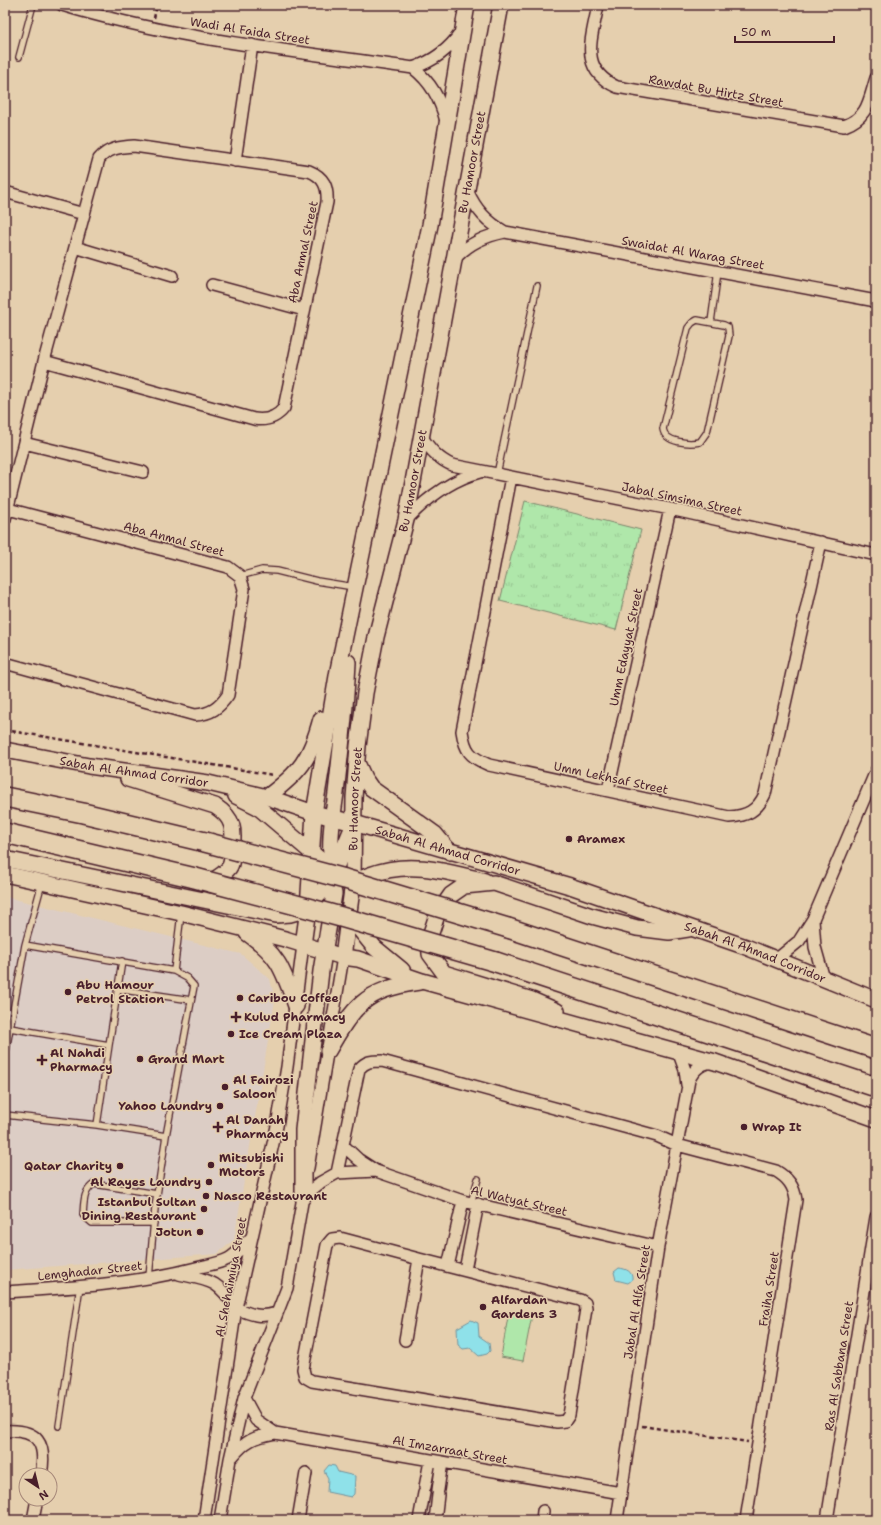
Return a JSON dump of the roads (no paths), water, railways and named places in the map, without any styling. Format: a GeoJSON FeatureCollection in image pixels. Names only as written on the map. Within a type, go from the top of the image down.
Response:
{"type":"FeatureCollection","features":[{"type":"Feature","properties":{"kind":"highway"},"geometry":{"type":"LineString","coordinates":[[5,797],[83,813],[205,842],[345,879],[508,928],[876,1049]]}},
{"type":"Feature","properties":{"kind":"highway"},"geometry":{"type":"LineString","coordinates":[[5,833],[195,878],[341,917],[496,962],[876,1087]]}},
{"type":"Feature","properties":{"kind":"street","name":"Wadi Al Faida Street"},"geometry":{"type":"LineString","coordinates":[[62,5],[130,24],[252,45],[413,68]]}},
{"type":"Feature","properties":{"kind":"street"},"geometry":{"type":"LineString","coordinates":[[303,945],[308,908],[314,813],[346,629],[427,240],[467,5]]}},
{"type":"Feature","properties":{"kind":"street","name":"Bu Hamoor Street"},"geometry":{"type":"LineString","coordinates":[[343,957],[353,882],[357,762],[365,693],[376,637],[406,520],[501,5]]}},
{"type":"Feature","properties":{"kind":"street","name":"Rawdat Bu Hirtz Street"},"geometry":{"type":"LineString","coordinates":[[598,5],[590,50],[591,63],[597,74],[605,81],[617,86],[844,126],[854,122],[862,116],[867,106],[876,78]]}},
{"type":"Feature","properties":{"kind":"street"},"geometry":{"type":"LineString","coordinates":[[447,125],[436,93],[430,84],[413,68],[426,64],[447,50],[463,29]]}},
{"type":"Feature","properties":{"kind":"street"},"geometry":{"type":"LineString","coordinates":[[235,161],[252,45]]}},
{"type":"Feature","properties":{"kind":"street","name":"Aba Anmal Street"},"geometry":{"type":"LineString","coordinates":[[44,361],[264,420],[279,414],[284,408],[328,190],[324,181],[317,174],[309,171],[134,146],[112,149],[104,152],[99,159],[75,246],[44,361],[6,514],[228,567],[240,576]]}},
{"type":"Feature","properties":{"kind":"street","name":"Swaidat Al Warag Street"},"geometry":{"type":"LineString","coordinates":[[467,190],[478,211],[486,220],[505,232],[876,301]]}},
{"type":"Feature","properties":{"kind":"street"},"geometry":{"type":"LineString","coordinates":[[5,192],[84,214]]}},
{"type":"Feature","properties":{"kind":"street","name":"Swaidat Al Warag Street"},"geometry":{"type":"LineString","coordinates":[[455,258],[463,250],[478,240],[505,232]]}},
{"type":"Feature","properties":{"kind":"street"},"geometry":{"type":"LineString","coordinates":[[75,246],[172,276]]}},
{"type":"Feature","properties":{"kind":"street"},"geometry":{"type":"LineString","coordinates":[[212,285],[304,310]]}},
{"type":"Feature","properties":{"kind":"street","name":"Jabal Simsima Street"},"geometry":{"type":"LineString","coordinates":[[421,436],[435,454],[443,461],[452,465],[670,509],[876,554]]}},
{"type":"Feature","properties":{"kind":"street"},"geometry":{"type":"LineString","coordinates":[[24,443],[143,472]]}},
{"type":"Feature","properties":{"kind":"street","name":"Jabal Simsima Street"},"geometry":{"type":"LineString","coordinates":[[406,520],[419,507],[450,484],[462,477],[483,472]]}},
{"type":"Feature","properties":{"kind":"street","name":"Umm Lekhsaf Street"},"geometry":{"type":"LineString","coordinates":[[511,477],[462,731],[464,743],[469,754],[478,761],[488,765],[728,817],[741,816],[752,812],[760,805],[765,794],[822,542]]}},
{"type":"Feature","properties":{"kind":"street","name":"Umm Edayyat Street"},"geometry":{"type":"LineString","coordinates":[[608,790],[670,509]]}},
{"type":"Feature","properties":{"kind":"street"},"geometry":{"type":"LineString","coordinates":[[5,663],[195,715],[205,714],[213,711],[221,705],[228,695],[244,589],[240,576]]}},
{"type":"Feature","properties":{"kind":"street"},"geometry":{"type":"LineString","coordinates":[[267,797],[291,778],[303,766],[315,739],[346,629]]}},
{"type":"Feature","properties":{"kind":"street"},"geometry":{"type":"LineString","coordinates":[[346,629],[348,652],[347,675],[336,794],[331,817],[330,854],[332,877],[336,896],[361,933],[379,952],[404,972],[422,981]]}},
{"type":"Feature","properties":{"kind":"street","name":"Sabah Al Ahmad Corridor"},"geometry":{"type":"LineString","coordinates":[[5,750],[89,766],[208,783],[267,797],[314,813],[354,823],[570,886],[746,947],[876,1000]]}},
{"type":"Feature","properties":{"kind":"street"},"geometry":{"type":"LineString","coordinates":[[357,762],[364,778],[371,788],[435,834],[450,852]]}},
{"type":"Feature","properties":{"kind":"street"},"geometry":{"type":"LineString","coordinates":[[89,766],[215,806],[225,813],[232,822],[234,832],[229,869],[217,879],[170,893]]}},
{"type":"Feature","properties":{"kind":"street"},"geometry":{"type":"LineString","coordinates":[[776,960],[799,941],[813,919],[876,771]]}},
{"type":"Feature","properties":{"kind":"street"},"geometry":{"type":"LineString","coordinates":[[208,783],[258,807],[324,863],[332,877]]}},
{"type":"Feature","properties":{"kind":"street"},"geometry":{"type":"LineString","coordinates":[[5,859],[276,915],[290,914],[308,908],[332,877],[354,823]]}},
{"type":"Feature","properties":{"kind":"street"},"geometry":{"type":"LineString","coordinates":[[303,945],[317,914],[353,882],[384,870],[401,867],[448,871],[494,883],[592,916],[636,928],[669,932],[691,929]]}},
{"type":"Feature","properties":{"kind":"street"},"geometry":{"type":"LineString","coordinates":[[5,874],[181,913],[343,957],[358,959],[422,981],[715,1062],[874,1121]]}},
{"type":"Feature","properties":{"kind":"street"},"geometry":{"type":"LineString","coordinates":[[494,883],[464,886],[451,895],[437,915],[429,939],[430,954],[436,964],[444,973],[532,1000],[561,1013],[580,1025]]}},
{"type":"Feature","properties":{"kind":"street"},"geometry":{"type":"LineString","coordinates":[[303,1197],[303,1130],[324,952],[336,896]]}},
{"type":"Feature","properties":{"kind":"street"},"geometry":{"type":"LineString","coordinates":[[813,919],[815,947],[824,979]]}},
{"type":"Feature","properties":{"kind":"street"},"geometry":{"type":"LineString","coordinates":[[239,928],[257,940],[274,955],[284,972],[296,1006]]}},
{"type":"Feature","properties":{"kind":"street","name":"Al Shehaimiya Street"},"geometry":{"type":"LineString","coordinates":[[204,1520],[236,1308],[277,1126],[296,1006],[303,945]]}},
{"type":"Feature","properties":{"kind":"street"},"geometry":{"type":"LineString","coordinates":[[220,1520],[230,1460],[244,1398],[287,1288],[343,957]]}},
{"type":"Feature","properties":{"kind":"street"},"geometry":{"type":"LineString","coordinates":[[328,1051],[346,1021],[360,1003],[379,992],[400,984],[422,981]]}},
{"type":"Feature","properties":{"kind":"street","name":"Jabal Al Alfa Street"},"geometry":{"type":"LineString","coordinates":[[678,1051],[685,1070],[688,1088]]}},
{"type":"Feature","properties":{"kind":"street"},"geometry":{"type":"LineString","coordinates":[[338,1173],[359,1069],[365,1062],[373,1061],[382,1061],[657,1136],[677,1145]]}},
{"type":"Feature","properties":{"kind":"street","name":"Jabal Al Alfa Street"},"geometry":{"type":"LineString","coordinates":[[617,1520],[658,1247],[688,1088],[692,1074],[698,1067],[705,1063],[715,1062]]}},
{"type":"Feature","properties":{"kind":"street","name":"Fraiha Street"},"geometry":{"type":"LineString","coordinates":[[677,1145],[776,1171],[790,1182],[795,1191],[795,1208],[746,1520]]}},
{"type":"Feature","properties":{"kind":"street","name":"Al Watyat Street"},"geometry":{"type":"LineString","coordinates":[[344,1146],[359,1160],[376,1171],[471,1203],[658,1247]]}},
{"type":"Feature","properties":{"kind":"street","name":"Al Watyat Street"},"geometry":{"type":"LineString","coordinates":[[303,1197],[321,1182],[338,1173],[376,1171]]}},
{"type":"Feature","properties":{"kind":"street"},"geometry":{"type":"LineString","coordinates":[[448,1266],[471,1203]]}},
{"type":"Feature","properties":{"kind":"street"},"geometry":{"type":"LineString","coordinates":[[464,1270],[471,1203]]}},
{"type":"Feature","properties":{"kind":"street","name":"Ras Al Sabbana Street"},"geometry":{"type":"LineString","coordinates":[[828,1520],[876,1216]]}},
{"type":"Feature","properties":{"kind":"street","name":"Lemghadar Street"},"geometry":{"type":"LineString","coordinates":[[5,1292],[80,1286],[149,1278],[177,1273],[219,1263],[228,1259],[236,1254],[251,1238]]}},
{"type":"Feature","properties":{"kind":"street"},"geometry":{"type":"LineString","coordinates":[[340,1238],[419,1259],[580,1300],[585,1303],[586,1309],[569,1415],[565,1421],[557,1422],[312,1381],[304,1377],[303,1369],[327,1245],[332,1239],[340,1238]]}},
{"type":"Feature","properties":{"kind":"street"},"geometry":{"type":"LineString","coordinates":[[405,1340],[419,1259]]}},
{"type":"Feature","properties":{"kind":"street","name":"Lemghadar Street"},"geometry":{"type":"LineString","coordinates":[[177,1273],[212,1282],[224,1290],[236,1308]]}},
{"type":"Feature","properties":{"kind":"street"},"geometry":{"type":"LineString","coordinates":[[236,1308],[251,1315],[266,1316],[278,1313]]}},
{"type":"Feature","properties":{"kind":"street","name":"Al Imzarraat Street"},"geometry":{"type":"LineString","coordinates":[[244,1398],[256,1420],[275,1433]]}},
{"type":"Feature","properties":{"kind":"street"},"geometry":{"type":"LineString","coordinates":[[5,1431],[27,1431],[38,1439],[42,1459],[42,1467]]}},
{"type":"Feature","properties":{"kind":"street","name":"Al Imzarraat Street"},"geometry":{"type":"LineString","coordinates":[[230,1460],[243,1444],[253,1438],[275,1433],[622,1493]]}},
{"type":"Feature","properties":{"kind":"street"},"geometry":{"type":"LineString","coordinates":[[419,1520],[430,1461]]}},
{"type":"Feature","properties":{"kind":"street"},"geometry":{"type":"LineString","coordinates":[[435,1520],[442,1462]]}},
{"type":"Feature","properties":{"kind":"street"},"geometry":{"type":"LineString","coordinates":[[298,1520],[306,1473]]}},
{"type":"Feature","properties":{"kind":"street"},"geometry":{"type":"LineString","coordinates":[[33,1520],[35,1507]]}},
{"type":"Feature","properties":{"kind":"lane"},"geometry":{"type":"LineString","coordinates":[[19,57],[33,5]]}},
{"type":"Feature","properties":{"kind":"lane"},"geometry":{"type":"LineString","coordinates":[[711,322],[718,271]]}},
{"type":"Feature","properties":{"kind":"lane"},"geometry":{"type":"LineString","coordinates":[[497,474],[537,286]]}},
{"type":"Feature","properties":{"kind":"lane"},"geometry":{"type":"LineString","coordinates":[[697,320],[711,322],[728,327],[730,336],[707,432],[700,442],[691,443],[669,438],[665,435],[664,429],[688,328],[697,320]]}},
{"type":"Feature","properties":{"kind":"lane"},"geometry":{"type":"LineString","coordinates":[[240,576],[262,570],[277,571],[317,581],[354,587]]}},
{"type":"Feature","properties":{"kind":"lane"},"geometry":{"type":"LineString","coordinates":[[5,1057],[25,946],[42,882]]}},
{"type":"Feature","properties":{"kind":"lane"},"geometry":{"type":"LineString","coordinates":[[174,971],[181,913]]}},
{"type":"Feature","properties":{"kind":"lane"},"geometry":{"type":"LineString","coordinates":[[25,946],[122,961],[174,971],[187,978],[194,986],[166,1136],[157,1194],[149,1278]]}},
{"type":"Feature","properties":{"kind":"lane"},"geometry":{"type":"LineString","coordinates":[[97,1125],[122,961]]}},
{"type":"Feature","properties":{"kind":"lane"},"geometry":{"type":"LineString","coordinates":[[117,989],[191,1000]]}},
{"type":"Feature","properties":{"kind":"lane"},"geometry":{"type":"LineString","coordinates":[[10,1028],[109,1045]]}},
{"type":"Feature","properties":{"kind":"lane"},"geometry":{"type":"LineString","coordinates":[[5,1115],[97,1125],[166,1136]]}},
{"type":"Feature","properties":{"kind":"lane"},"geometry":{"type":"LineString","coordinates":[[471,1203],[478,1179]]}},
{"type":"Feature","properties":{"kind":"lane"},"geometry":{"type":"LineString","coordinates":[[154,1223],[92,1223],[83,1215],[85,1194],[88,1188],[94,1184],[157,1194]]}},
{"type":"Feature","properties":{"kind":"lane"},"geometry":{"type":"LineString","coordinates":[[59,1426],[80,1286]]}},
{"type":"Feature","properties":{"kind":"water"},"geometry":{"type":"Polygon","coordinates":[[[619,1268],[630,1273],[632,1280],[628,1283],[616,1280],[614,1272],[619,1268]]]}},
{"type":"Feature","properties":{"kind":"water"},"geometry":{"type":"Polygon","coordinates":[[[471,1320],[478,1323],[479,1336],[489,1343],[490,1351],[487,1354],[479,1356],[470,1348],[463,1349],[458,1345],[457,1328],[471,1320]]]}},
{"type":"Feature","properties":{"kind":"water"},"geometry":{"type":"Polygon","coordinates":[[[329,1465],[335,1466],[338,1472],[355,1476],[354,1494],[351,1497],[327,1492],[328,1478],[324,1471],[329,1465]]]}},
{"type":"Feature","properties":{"kind":"place","name":"Aramex"},"geometry":{"type":"Point","coordinates":[569,839]}},
{"type":"Feature","properties":{"kind":"place","name":"Abu Hamour Petrol Station"},"geometry":{"type":"Point","coordinates":[68,992]}},
{"type":"Feature","properties":{"kind":"place","name":"Caribou Coffee"},"geometry":{"type":"Point","coordinates":[240,998]}},
{"type":"Feature","properties":{"kind":"place","name":"Kulud Pharmacy"},"geometry":{"type":"Point","coordinates":[236,1017]}},
{"type":"Feature","properties":{"kind":"place","name":"Ice Cream Plaza"},"geometry":{"type":"Point","coordinates":[231,1034]}},
{"type":"Feature","properties":{"kind":"place","name":"Grand Mart"},"geometry":{"type":"Point","coordinates":[140,1059]}},
{"type":"Feature","properties":{"kind":"place","name":"Al Nahdi Pharmacy"},"geometry":{"type":"Point","coordinates":[42,1060]}},
{"type":"Feature","properties":{"kind":"place","name":"Al Fairozi Saloon"},"geometry":{"type":"Point","coordinates":[225,1087]}},
{"type":"Feature","properties":{"kind":"place","name":"Yahoo Laundry"},"geometry":{"type":"Point","coordinates":[220,1106]}},
{"type":"Feature","properties":{"kind":"place","name":"Al Danah Pharmacy"},"geometry":{"type":"Point","coordinates":[218,1127]}},
{"type":"Feature","properties":{"kind":"place","name":"Wrap It"},"geometry":{"type":"Point","coordinates":[744,1127]}},
{"type":"Feature","properties":{"kind":"place","name":"Mitsubishi Motors"},"geometry":{"type":"Point","coordinates":[211,1165]}},
{"type":"Feature","properties":{"kind":"place","name":"Qatar Charity"},"geometry":{"type":"Point","coordinates":[120,1166]}},
{"type":"Feature","properties":{"kind":"place","name":"Al Rayes Laundry"},"geometry":{"type":"Point","coordinates":[209,1182]}},
{"type":"Feature","properties":{"kind":"place","name":"Nasco Restaurant"},"geometry":{"type":"Point","coordinates":[206,1196]}},
{"type":"Feature","properties":{"kind":"place","name":"Istanbul Sultan Dining Restaurant"},"geometry":{"type":"Point","coordinates":[204,1209]}},
{"type":"Feature","properties":{"kind":"place","name":"Jotun"},"geometry":{"type":"Point","coordinates":[200,1232]}},
{"type":"Feature","properties":{"kind":"place","name":"Alfardan Gardens 3"},"geometry":{"type":"Point","coordinates":[483,1307]}}]}
